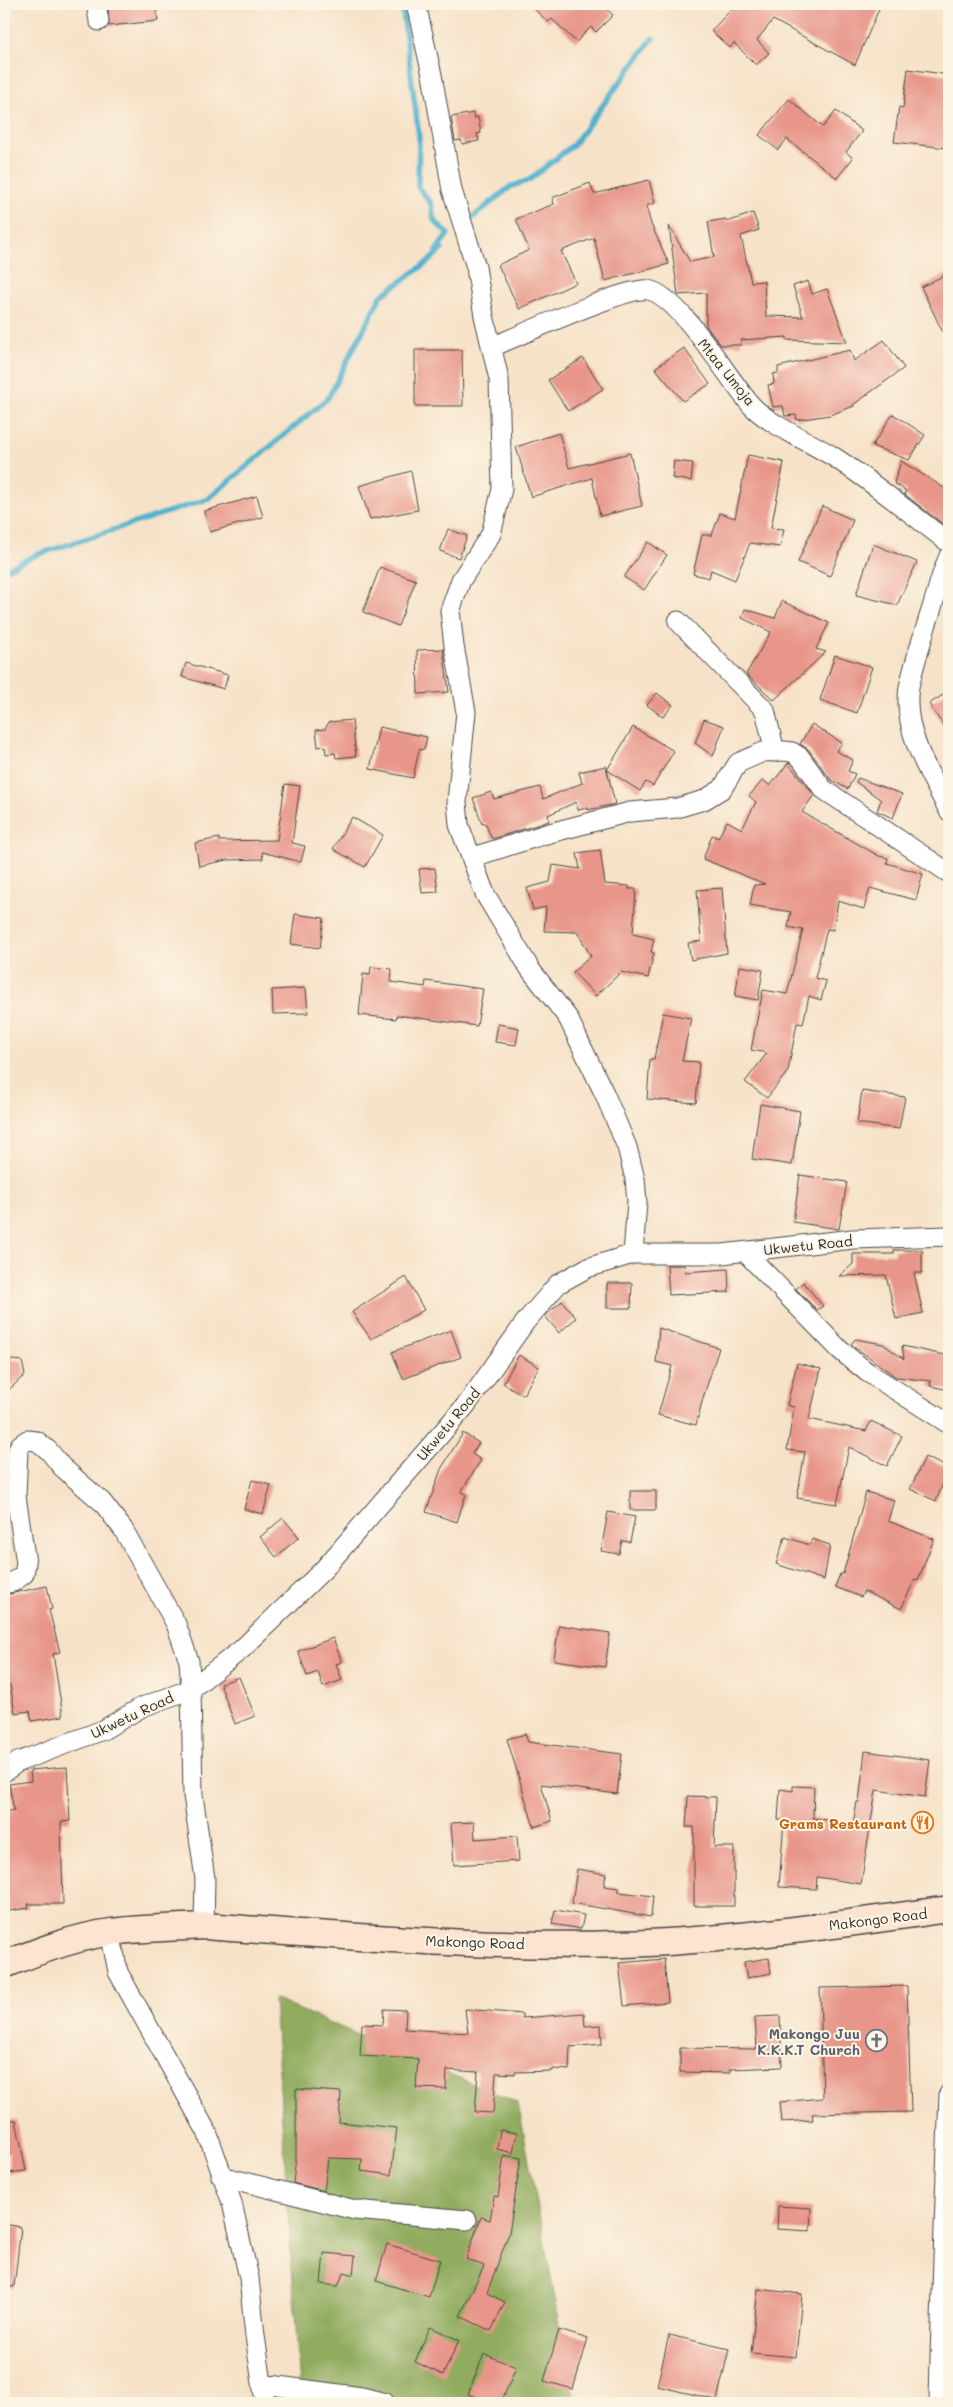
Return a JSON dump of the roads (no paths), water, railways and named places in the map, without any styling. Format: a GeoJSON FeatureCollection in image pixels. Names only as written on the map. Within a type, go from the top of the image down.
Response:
{"type":"FeatureCollection","features":[{"type":"Feature","properties":{"kind":"street"},"geometry":{"type":"LineString","coordinates":[[416,4],[432,75],[452,190],[476,267],[484,316],[499,379],[502,489],[491,534],[462,580],[450,611],[454,646],[466,712],[457,802],[459,825],[473,857],[485,894],[514,943],[568,1018],[606,1095],[627,1147],[635,1179],[637,1202],[633,1254]]}},
{"type":"Feature","properties":{"kind":"street","name":"Mtaa Umoja"},"geometry":{"type":"LineString","coordinates":[[492,347],[616,297],[646,290],[656,292],[669,302],[730,375],[751,405],[768,418],[859,474],[949,543]]}},
{"type":"Feature","properties":{"kind":"street"},"geometry":{"type":"LineString","coordinates":[[949,556],[940,577],[909,688],[909,715],[918,752],[949,811]]}},
{"type":"Feature","properties":{"kind":"street"},"geometry":{"type":"LineString","coordinates":[[678,621],[765,710],[775,752]]}},
{"type":"Feature","properties":{"kind":"street"},"geometry":{"type":"LineString","coordinates":[[473,857],[546,834],[630,812],[677,808],[704,800],[722,789],[738,763],[763,752],[792,752],[800,757],[823,789],[949,872]]}},
{"type":"Feature","properties":{"kind":"street","name":"Ukwetu Road"},"geometry":{"type":"LineString","coordinates":[[4,1772],[18,1762],[103,1730],[142,1707],[192,1689],[242,1649],[324,1569],[466,1404],[526,1321],[558,1284],[587,1268],[633,1254],[744,1252],[853,1239],[949,1236]]}},
{"type":"Feature","properties":{"kind":"street"},"geometry":{"type":"LineString","coordinates":[[744,1252],[840,1350],[867,1372],[949,1424]]}},
{"type":"Feature","properties":{"kind":"street"},"geometry":{"type":"LineString","coordinates":[[4,1584],[13,1582],[24,1574],[26,1563],[16,1496],[18,1450],[20,1445],[27,1440],[37,1441],[49,1451],[62,1467],[102,1502],[123,1529],[176,1624],[189,1661],[192,1689],[191,1746],[193,1795],[205,1879],[204,1926]]}},
{"type":"Feature","properties":{"kind":"street","name":"Makongo Road"},"geometry":{"type":"LineString","coordinates":[[4,1964],[40,1950],[110,1932],[204,1926],[502,1944],[667,1942],[778,1932],[949,1910]]}},
{"type":"Feature","properties":{"kind":"street"},"geometry":{"type":"LineString","coordinates":[[110,1932],[118,1972],[207,2132],[232,2203],[249,2278],[265,2403]]}},
{"type":"Feature","properties":{"kind":"street"},"geometry":{"type":"LineString","coordinates":[[939,2403],[945,2371],[941,2293],[949,2094]]}},
{"type":"Feature","properties":{"kind":"street"},"geometry":{"type":"LineString","coordinates":[[221,2176],[355,2210],[467,2220]]}},
{"type":"Feature","properties":{"kind":"street"},"geometry":{"type":"LineString","coordinates":[[263,2384],[362,2397],[385,2403]]}},
{"type":"Feature","properties":{"kind":"waterway"},"geometry":{"type":"LineString","coordinates":[[402,4],[419,137],[418,187],[431,203],[434,220],[448,234],[436,251]]}},
{"type":"Feature","properties":{"kind":"waterway"},"geometry":{"type":"LineString","coordinates":[[466,223],[510,187],[529,180],[573,145],[653,38]]}},
{"type":"Feature","properties":{"kind":"waterway"},"geometry":{"type":"LineString","coordinates":[[4,570],[36,555],[208,499],[328,398],[381,296],[428,262],[442,249]]}},
{"type":"Feature","properties":{"kind":"place","name":"Grams Restaurant"},"geometry":{"type":"Point","coordinates":[923,1823]}},
{"type":"Feature","properties":{"kind":"place","name":"Makongo Juu K.K.K.T Church"},"geometry":{"type":"Point","coordinates":[876,2041]}}]}
